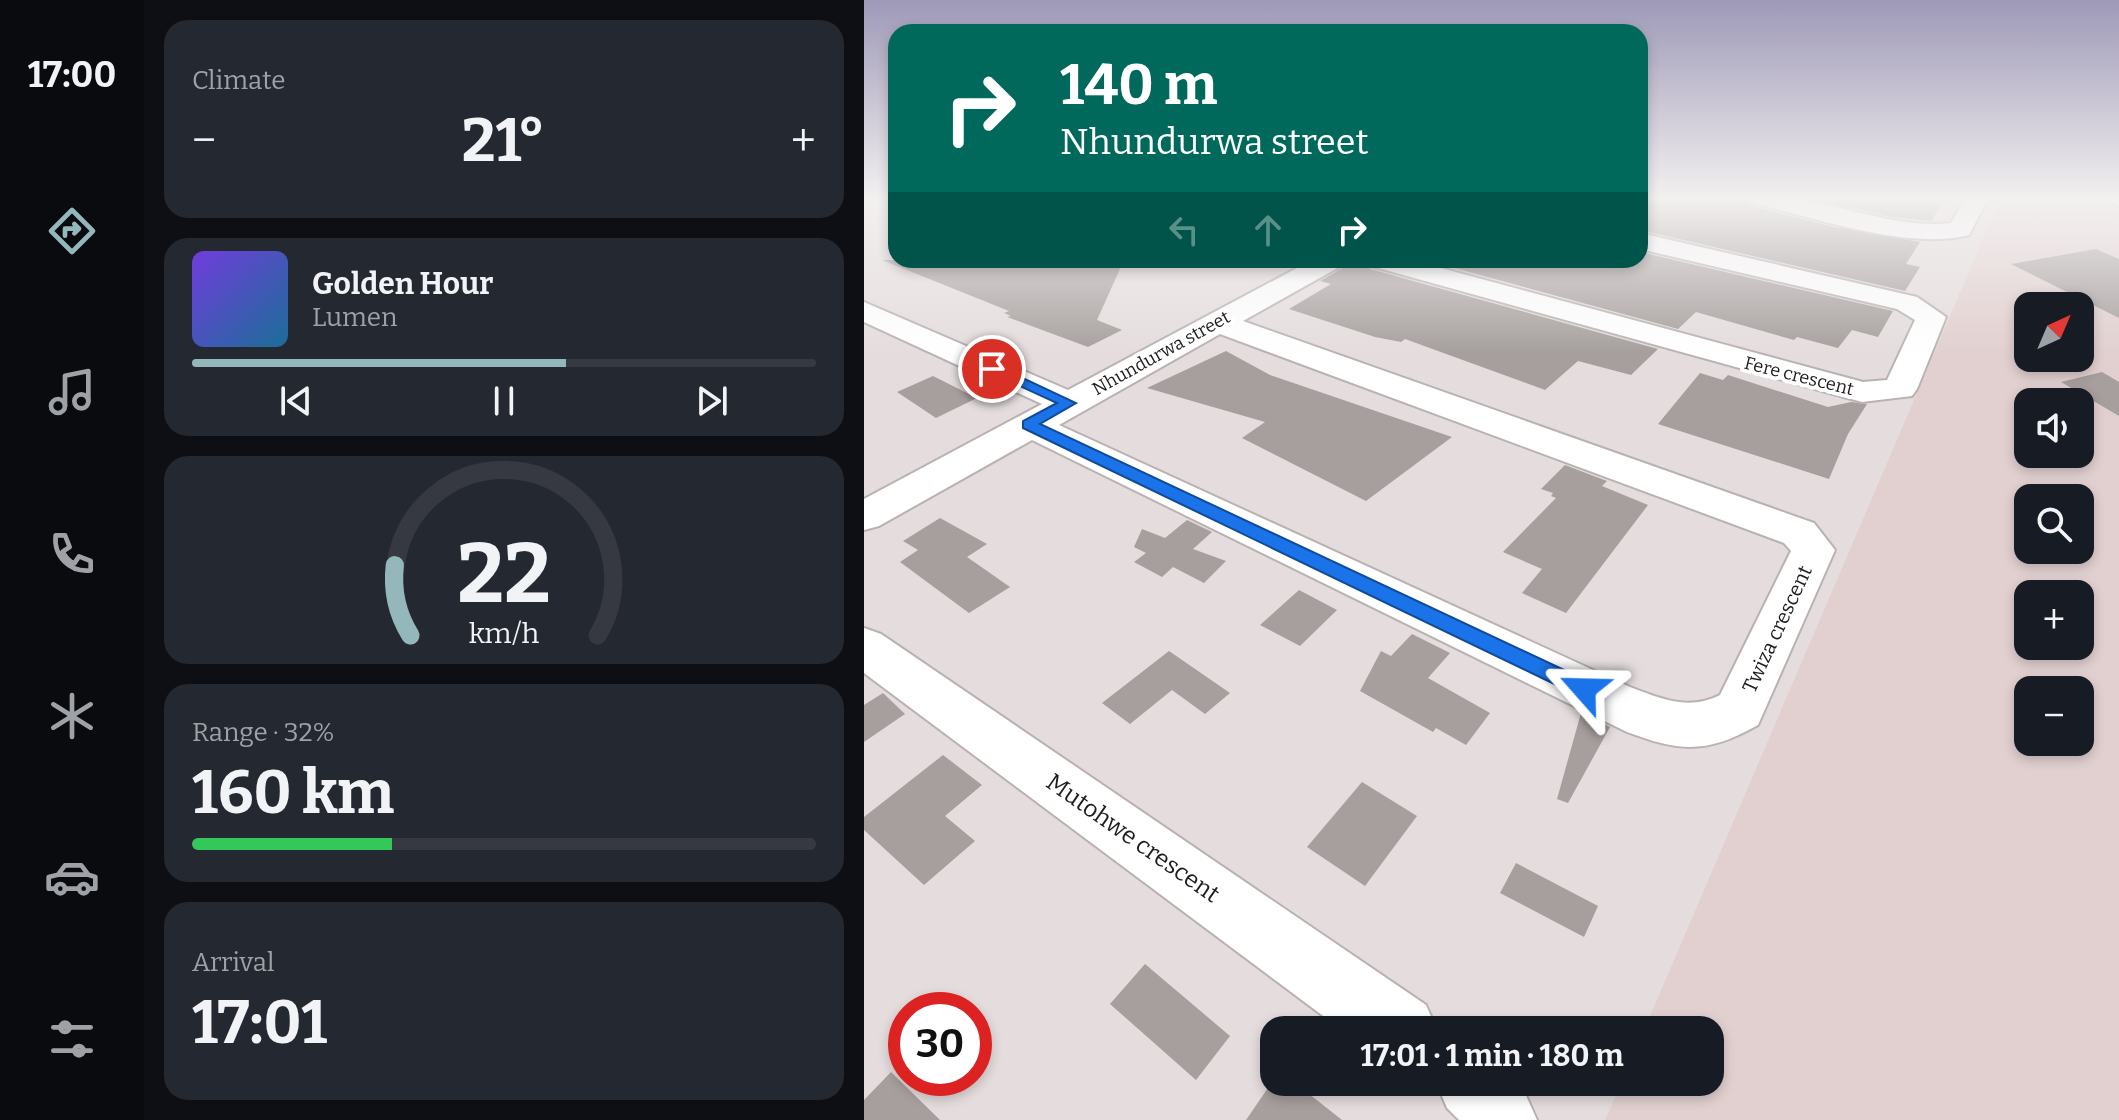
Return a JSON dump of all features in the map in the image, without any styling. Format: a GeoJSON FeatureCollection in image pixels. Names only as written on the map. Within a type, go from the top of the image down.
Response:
{"type":"FeatureCollection","features":[{"type":"Feature","properties":{"kind":"street","name":"Fere crescent"},"geometry":{"type":"LineString","coordinates":[[1409,268],[1862,392],[1900,389],[1931,317],[1907,303],[1676,249]]}},
{"type":"Feature","properties":{"kind":"street","name":"Nhundurwa street"},"geometry":{"type":"LineString","coordinates":[[864,516],[1317,268]]}},
{"type":"Feature","properties":{"kind":"street"},"geometry":{"type":"LineString","coordinates":[[864,311],[1069,403]]}},
{"type":"Feature","properties":{"kind":"street","name":"Twiza crescent"},"geometry":{"type":"LineString","coordinates":[[1028,424],[1612,702],[1676,727],[1715,726],[1739,710],[1813,550],[1799,533],[1216,322]]}},
{"type":"Feature","properties":{"kind":"street","name":"Mutohwe crescent"},"geometry":{"type":"LineString","coordinates":[[864,647],[1381,1016]]}},
{"type":"Feature","properties":{"kind":"street"},"geometry":{"type":"LineString","coordinates":[[1487,1096],[1499,1120]]}},
{"type":"Feature","properties":{"kind":"shaded area"},"geometry":{"type":"Polygon","coordinates":[[[1979,249],[2119,249],[2119,1120],[1605,1120],[1616,1096],[1724,1096],[1724,1016],[1650,1016],[1979,249]]]}},
{"type":"Feature","properties":{"kind":"building"},"geometry":{"type":"Polygon","coordinates":[[[1724,249],[1915,249],[1906,264],[1920,267],[1905,291],[1724,249]]]}},
{"type":"Feature","properties":{"kind":"building"},"geometry":{"type":"Polygon","coordinates":[[[2094,249],[2119,259],[2119,318],[2094,306],[2094,292],[2067,292],[2011,264],[2094,249]]]}},
{"type":"Feature","properties":{"kind":"building"},"geometry":{"type":"Polygon","coordinates":[[[1648,254],[1893,311],[1878,337],[1852,330],[1838,348],[1797,337],[1794,340],[1696,312],[1678,329],[1454,268],[1648,268],[1648,254]]]}},
{"type":"Feature","properties":{"kind":"building"},"geometry":{"type":"Polygon","coordinates":[[[902,268],[1120,268],[1097,320],[1122,330],[1088,347],[1007,317],[1011,316],[1004,313],[1009,311],[902,268]]]}},
{"type":"Feature","properties":{"kind":"building"},"geometry":{"type":"Polygon","coordinates":[[[1343,268],[1369,268],[1658,349],[1631,375],[1578,361],[1545,390],[1405,339],[1401,342],[1375,337],[1289,309],[1331,284],[1320,281],[1343,268]]]}},
{"type":"Feature","properties":{"kind":"building"},"geometry":{"type":"Polygon","coordinates":[[[1226,351],[1270,375],[1452,437],[1366,501],[1242,438],[1265,422],[1147,388],[1226,351]]]}},
{"type":"Feature","properties":{"kind":"building"},"geometry":{"type":"Polygon","coordinates":[[[2102,372],[2119,382],[2119,416],[2094,401],[2094,388],[2071,388],[2061,382],[2102,372]]]}},
{"type":"Feature","properties":{"kind":"building"},"geometry":{"type":"Polygon","coordinates":[[[1700,373],[1723,380],[1728,375],[1828,407],[1851,402],[1867,404],[1848,434],[1829,479],[1658,424],[1700,373]]]}},
{"type":"Feature","properties":{"kind":"building"},"geometry":{"type":"Polygon","coordinates":[[[933,376],[977,398],[936,418],[897,392],[933,376]]]}},
{"type":"Feature","properties":{"kind":"building"},"geometry":{"type":"Polygon","coordinates":[[[1565,465],[1607,481],[1602,486],[1648,505],[1566,613],[1522,593],[1542,569],[1503,552],[1556,498],[1551,496],[1553,493],[1541,489],[1565,465]]]}},
{"type":"Feature","properties":{"kind":"building"},"geometry":{"type":"Polygon","coordinates":[[[940,518],[987,544],[967,557],[1010,587],[969,613],[900,562],[918,550],[903,541],[940,518]]]}},
{"type":"Feature","properties":{"kind":"building"},"geometry":{"type":"Polygon","coordinates":[[[1187,520],[1212,532],[1193,549],[1226,561],[1204,583],[1173,567],[1162,577],[1134,562],[1146,553],[1134,547],[1142,529],[1165,538],[1187,520]]]}},
{"type":"Feature","properties":{"kind":"building"},"geometry":{"type":"Polygon","coordinates":[[[1299,590],[1337,610],[1300,646],[1260,625],[1299,590]]]}},
{"type":"Feature","properties":{"kind":"building"},"geometry":{"type":"Polygon","coordinates":[[[1412,634],[1450,653],[1428,678],[1490,713],[1466,745],[1436,728],[1433,732],[1360,691],[1381,651],[1391,656],[1412,634]]]}},
{"type":"Feature","properties":{"kind":"building"},"geometry":{"type":"Polygon","coordinates":[[[1169,651],[1230,693],[1205,714],[1172,690],[1130,724],[1102,703],[1169,651]]]}},
{"type":"Feature","properties":{"kind":"building"},"geometry":{"type":"Polygon","coordinates":[[[883,693],[905,714],[864,742],[864,705],[883,693]]]}},
{"type":"Feature","properties":{"kind":"building"},"geometry":{"type":"Polygon","coordinates":[[[1581,713],[1610,727],[1568,803],[1557,799],[1581,713]]]}},
{"type":"Feature","properties":{"kind":"building"},"geometry":{"type":"Polygon","coordinates":[[[943,755],[982,785],[945,816],[975,841],[924,885],[864,830],[864,817],[943,755]]]}},
{"type":"Feature","properties":{"kind":"building"},"geometry":{"type":"Polygon","coordinates":[[[1362,782],[1417,816],[1365,886],[1307,847],[1362,782]]]}},
{"type":"Feature","properties":{"kind":"building"},"geometry":{"type":"Polygon","coordinates":[[[1516,863],[1598,906],[1584,937],[1500,893],[1516,863]]]}},
{"type":"Feature","properties":{"kind":"building"},"geometry":{"type":"Polygon","coordinates":[[[1145,964],[1230,1036],[1196,1080],[1110,1004],[1145,964]]]}},
{"type":"Feature","properties":{"kind":"building"},"geometry":{"type":"Polygon","coordinates":[[[888,1075],[888,1096],[916,1096],[940,1120],[864,1120],[864,1100],[888,1075]]]}},
{"type":"Feature","properties":{"kind":"building"},"geometry":{"type":"Polygon","coordinates":[[[1262,1096],[1312,1096],[1342,1120],[1246,1120],[1262,1096]]]}},
{"type":"Feature","properties":{"kind":"route"},"geometry":{"type":"LineString","coordinates":[[992,369],[1069,403],[1028,424],[1584,689]]}}]}
